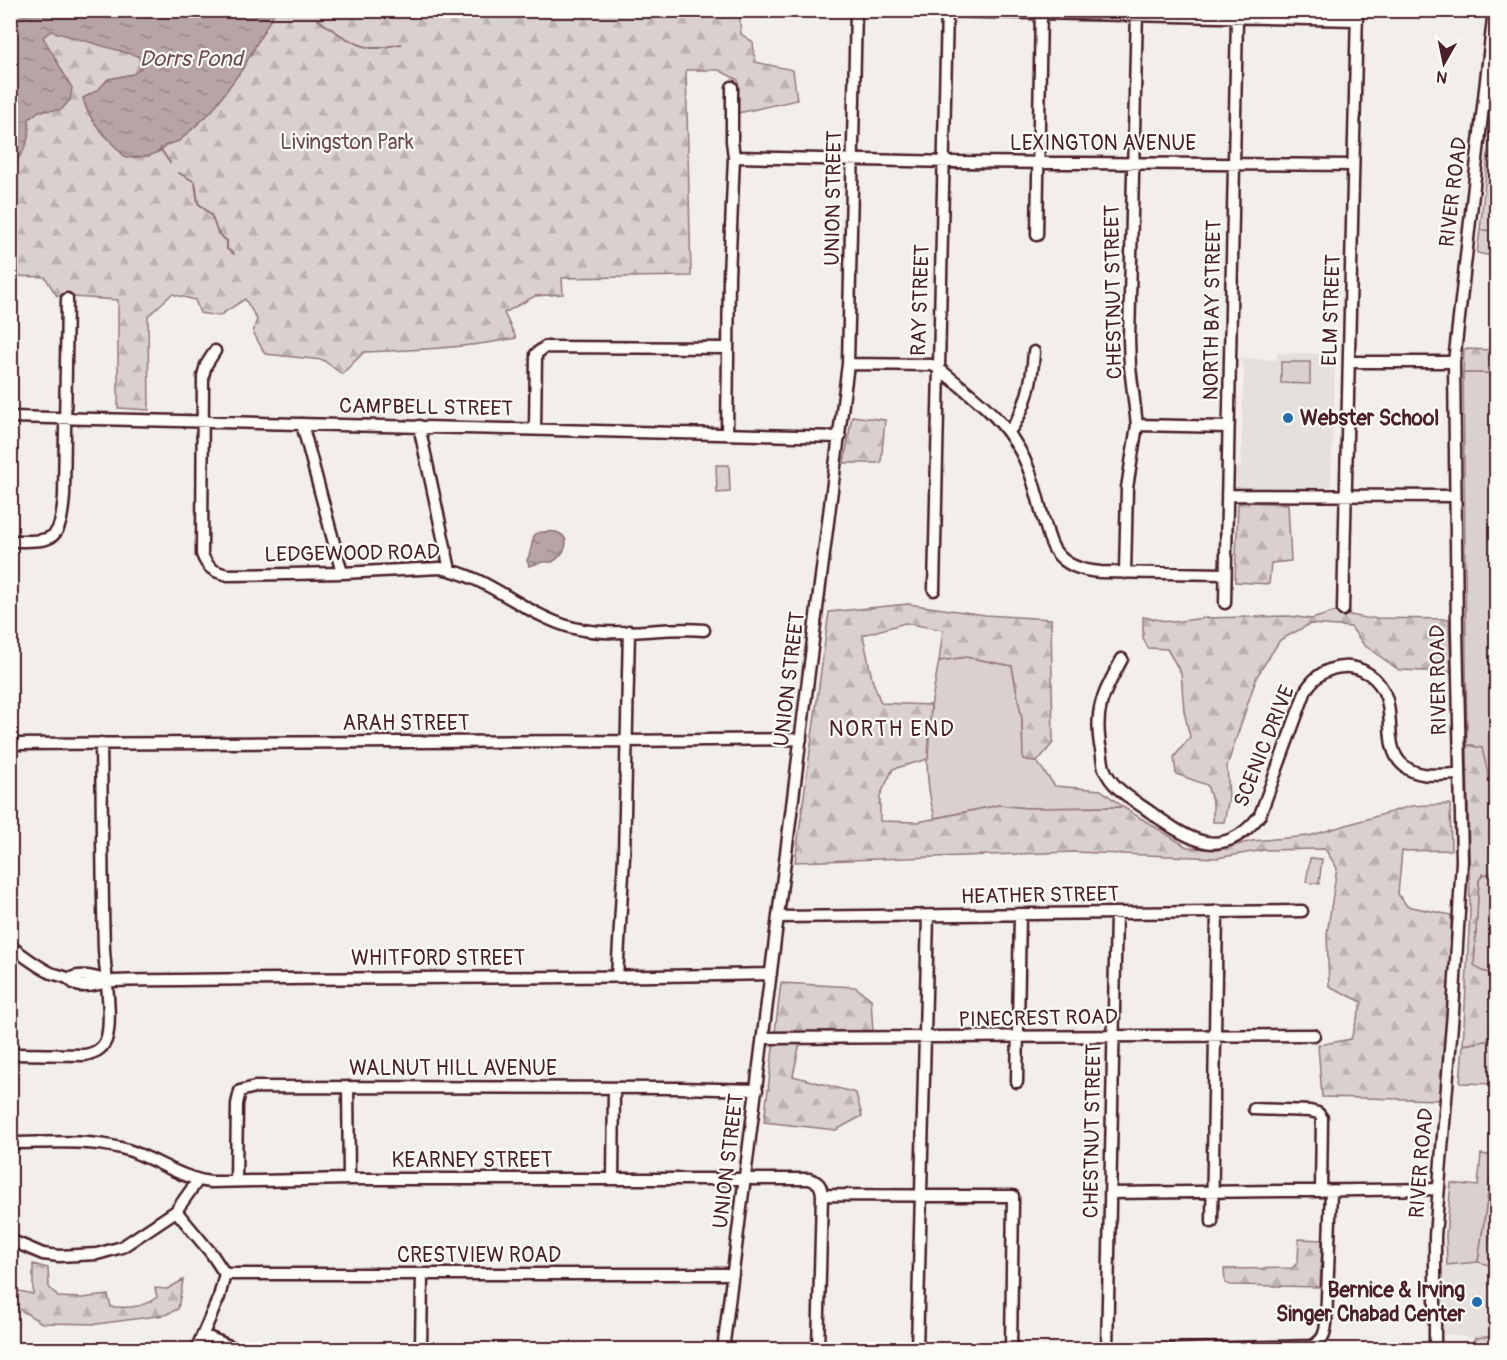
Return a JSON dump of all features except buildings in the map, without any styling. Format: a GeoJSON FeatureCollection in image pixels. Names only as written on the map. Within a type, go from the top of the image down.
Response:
{"type":"FeatureCollection","features":[{"type":"Feature","properties":{"kind":"street","name":"UNION STREET"},"geometry":{"type":"LineString","coordinates":[[723,1350],[848,364],[856,10]]}},
{"type":"Feature","properties":{"kind":"street"},"geometry":{"type":"LineString","coordinates":[[893,10],[1136,13],[1237,18],[1357,15]]}},
{"type":"Feature","properties":{"kind":"street","name":"RIVER ROAD"},"geometry":{"type":"LineString","coordinates":[[1435,1350],[1434,1249],[1462,861],[1454,362],[1494,10]]}},
{"type":"Feature","properties":{"kind":"street","name":"RAY STREET"},"geometry":{"type":"LineString","coordinates":[[934,590],[947,11]]}},
{"type":"Feature","properties":{"kind":"street"},"geometry":{"type":"LineString","coordinates":[[1037,235],[1041,13]]}},
{"type":"Feature","properties":{"kind":"street","name":"CHESTNUT STREET"},"geometry":{"type":"LineString","coordinates":[[1125,573],[1127,488],[1137,425],[1129,354],[1136,13]]}},
{"type":"Feature","properties":{"kind":"street","name":"ELM STREET"},"geometry":{"type":"LineString","coordinates":[[1343,610],[1357,15]]}},
{"type":"Feature","properties":{"kind":"street","name":"NORTH BAY STREET"},"geometry":{"type":"LineString","coordinates":[[1225,603],[1237,18]]}},
{"type":"Feature","properties":{"kind":"street"},"geometry":{"type":"LineString","coordinates":[[727,433],[727,348],[734,157],[732,87]]}},
{"type":"Feature","properties":{"kind":"street","name":"LEXINGTON AVENUE"},"geometry":{"type":"LineString","coordinates":[[734,157],[944,162],[1353,165]]}},
{"type":"Feature","properties":{"kind":"street"},"geometry":{"type":"LineString","coordinates":[[10,541],[44,541],[57,530],[63,513],[67,299]]}},
{"type":"Feature","properties":{"kind":"street"},"geometry":{"type":"LineString","coordinates":[[535,429],[536,354],[545,347],[727,348]]}},
{"type":"Feature","properties":{"kind":"street","name":"LEDGEWOOD ROAD"},"geometry":{"type":"LineString","coordinates":[[215,351],[206,365],[203,376],[202,421],[202,554],[211,570],[228,575],[342,573],[430,568],[450,570],[503,592],[544,616],[569,627],[586,630],[628,631],[685,628],[704,630]]}},
{"type":"Feature","properties":{"kind":"street"},"geometry":{"type":"LineString","coordinates":[[1009,432],[1020,416],[1029,392],[1034,352]]}},
{"type":"Feature","properties":{"kind":"street"},"geometry":{"type":"LineString","coordinates":[[1349,362],[1454,362]]}},
{"type":"Feature","properties":{"kind":"street"},"geometry":{"type":"LineString","coordinates":[[848,364],[926,365],[938,368],[978,400],[1009,432],[1024,458],[1049,538],[1057,553],[1079,569],[1092,572],[1225,574]]}},
{"type":"Feature","properties":{"kind":"street","name":"CAMPBELL STREET"},"geometry":{"type":"LineString","coordinates":[[10,417],[840,437]]}},
{"type":"Feature","properties":{"kind":"street"},"geometry":{"type":"LineString","coordinates":[[302,424],[342,573]]}},
{"type":"Feature","properties":{"kind":"street"},"geometry":{"type":"LineString","coordinates":[[1137,425],[1228,427]]}},
{"type":"Feature","properties":{"kind":"street"},"geometry":{"type":"LineString","coordinates":[[419,426],[450,570]]}},
{"type":"Feature","properties":{"kind":"street"},"geometry":{"type":"LineString","coordinates":[[1227,495],[1455,496]]}},
{"type":"Feature","properties":{"kind":"street"},"geometry":{"type":"LineString","coordinates":[[617,977],[624,857],[628,631]]}},
{"type":"Feature","properties":{"kind":"street","name":"SCENIC DRIVE"},"geometry":{"type":"LineString","coordinates":[[1122,659],[1104,692],[1098,711],[1104,769],[1117,788],[1190,838],[1212,843],[1231,840],[1248,830],[1260,815],[1306,690],[1317,676],[1330,669],[1356,668],[1381,685],[1388,701],[1395,756],[1401,764],[1424,775],[1460,774]]}},
{"type":"Feature","properties":{"kind":"street","name":"ARAH STREET"},"geometry":{"type":"LineString","coordinates":[[10,744],[801,738]]}},
{"type":"Feature","properties":{"kind":"street"},"geometry":{"type":"LineString","coordinates":[[10,1054],[85,1055],[101,1048],[108,1033],[101,743]]}},
{"type":"Feature","properties":{"kind":"street"},"geometry":{"type":"LineString","coordinates":[[1212,1222],[1217,911]]}},
{"type":"Feature","properties":{"kind":"street","name":"HEATHER STREET"},"geometry":{"type":"LineString","coordinates":[[778,917],[1302,911]]}},
{"type":"Feature","properties":{"kind":"street","name":"CHESTNUT STREET"},"geometry":{"type":"LineString","coordinates":[[1107,1350],[1116,913]]}},
{"type":"Feature","properties":{"kind":"street"},"geometry":{"type":"LineString","coordinates":[[1017,1082],[1020,914]]}},
{"type":"Feature","properties":{"kind":"street"},"geometry":{"type":"LineString","coordinates":[[917,1350],[928,916]]}},
{"type":"Feature","properties":{"kind":"street","name":"WHITFORD STREET"},"geometry":{"type":"LineString","coordinates":[[10,946],[35,964],[82,986],[100,986],[106,982],[242,979],[771,974]]}},
{"type":"Feature","properties":{"kind":"street","name":"PINECREST ROAD"},"geometry":{"type":"LineString","coordinates":[[763,1038],[924,1039],[1314,1035]]}},
{"type":"Feature","properties":{"kind":"street","name":"WALNUT HILL AVENUE"},"geometry":{"type":"LineString","coordinates":[[236,1180],[237,1104],[240,1091],[255,1087],[757,1089]]}},
{"type":"Feature","properties":{"kind":"street"},"geometry":{"type":"LineString","coordinates":[[348,1087],[349,1179]]}},
{"type":"Feature","properties":{"kind":"street"},"geometry":{"type":"LineString","coordinates":[[613,1179],[614,1088]]}},
{"type":"Feature","properties":{"kind":"street"},"geometry":{"type":"LineString","coordinates":[[1160,1350],[1312,1346],[1320,1342],[1325,1334],[1326,1191],[1322,1118],[1318,1113],[1310,1111],[1254,1109]]}},
{"type":"Feature","properties":{"kind":"street"},"geometry":{"type":"LineString","coordinates":[[10,1143],[89,1143],[120,1148],[143,1155],[198,1180],[176,1211],[122,1246],[97,1254],[68,1257],[43,1254],[10,1240]]}},
{"type":"Feature","properties":{"kind":"street","name":"KEARNEY STREET"},"geometry":{"type":"LineString","coordinates":[[198,1180],[211,1182],[349,1179],[809,1179],[821,1186],[822,1195]]}},
{"type":"Feature","properties":{"kind":"street"},"geometry":{"type":"LineString","coordinates":[[1110,1193],[1438,1189]]}},
{"type":"Feature","properties":{"kind":"street"},"geometry":{"type":"LineString","coordinates":[[818,1350],[822,1195],[921,1195],[1013,1196],[1011,1350]]}},
{"type":"Feature","properties":{"kind":"street"},"geometry":{"type":"LineString","coordinates":[[176,1211],[211,1253],[225,1274],[219,1297],[196,1350]]}},
{"type":"Feature","properties":{"kind":"street","name":"CRESTVIEW ROAD"},"geometry":{"type":"LineString","coordinates":[[225,1274],[733,1274]]}},
{"type":"Feature","properties":{"kind":"street"},"geometry":{"type":"LineString","coordinates":[[421,1350],[422,1275]]}},
{"type":"Feature","properties":{"kind":"street"},"geometry":{"type":"LineString","coordinates":[[203,1335],[239,1350]]}},
{"type":"Feature","properties":{"kind":"shaded area","name":"Webster School"},"geometry":{"type":"Polygon","coordinates":[[[1277,353],[1333,354],[1335,370],[1331,486],[1325,488],[1236,488],[1236,469],[1241,465],[1244,368],[1239,358],[1276,360],[1277,353]]]}},
{"type":"Feature","properties":{"kind":"shaded area"},"geometry":{"type":"Polygon","coordinates":[[[1478,1262],[1496,1267],[1496,1336],[1475,1338],[1443,1334],[1443,1265],[1478,1262]]]}},
{"type":"Feature","properties":{"kind":"green space","name":"Livingston Park"},"geometry":{"type":"Polygon","coordinates":[[[11,11],[739,11],[741,34],[753,42],[755,62],[793,70],[797,100],[738,113],[738,80],[719,70],[686,70],[691,276],[562,278],[563,294],[535,296],[504,313],[516,338],[459,346],[364,352],[342,374],[323,360],[265,354],[253,332],[257,319],[245,299],[219,316],[200,313],[195,300],[172,294],[148,316],[149,410],[118,408],[118,300],[57,296],[45,277],[11,276],[11,11]]]}},
{"type":"Feature","properties":{"kind":"green space"},"geometry":{"type":"Polygon","coordinates":[[[1496,76],[1496,231],[1480,230],[1496,76]]]}},
{"type":"Feature","properties":{"kind":"green space"},"geometry":{"type":"Polygon","coordinates":[[[1480,230],[1496,231],[1496,257],[1477,253],[1480,230]]]}},
{"type":"Feature","properties":{"kind":"green space"},"geometry":{"type":"Polygon","coordinates":[[[1464,349],[1496,350],[1496,373],[1463,373],[1464,349]]]}},
{"type":"Feature","properties":{"kind":"green space"},"geometry":{"type":"Polygon","coordinates":[[[1281,362],[1310,362],[1310,384],[1281,383],[1281,362]]]}},
{"type":"Feature","properties":{"kind":"green space"},"geometry":{"type":"Polygon","coordinates":[[[1463,373],[1496,373],[1496,842],[1493,836],[1490,783],[1474,745],[1467,745],[1463,373]]]}},
{"type":"Feature","properties":{"kind":"green space"},"geometry":{"type":"Polygon","coordinates":[[[852,416],[885,420],[881,463],[844,463],[852,416]]]}},
{"type":"Feature","properties":{"kind":"green space"},"geometry":{"type":"Polygon","coordinates":[[[716,465],[729,465],[730,492],[717,493],[716,465]]]}},
{"type":"Feature","properties":{"kind":"green space"},"geometry":{"type":"Polygon","coordinates":[[[1245,502],[1288,504],[1291,561],[1271,563],[1269,584],[1235,582],[1238,504],[1245,502]]]}},
{"type":"Feature","properties":{"kind":"green space"},"geometry":{"type":"Polygon","coordinates":[[[908,604],[985,615],[1051,619],[1053,743],[1037,762],[1023,759],[1022,719],[1012,666],[966,657],[939,661],[943,630],[905,623],[863,635],[872,679],[881,703],[931,705],[928,759],[893,769],[880,796],[880,821],[918,822],[999,805],[1026,808],[1123,807],[1187,847],[1217,850],[1252,841],[1309,836],[1411,806],[1450,804],[1451,850],[1402,851],[1398,894],[1407,906],[1451,915],[1451,963],[1441,1100],[1322,1097],[1318,1045],[1351,1039],[1362,1002],[1329,986],[1327,934],[1337,868],[1325,849],[1264,850],[1217,858],[1074,852],[795,862],[829,612],[908,604]]]}},
{"type":"Feature","properties":{"kind":"green space"},"geometry":{"type":"Polygon","coordinates":[[[1334,612],[1366,618],[1449,619],[1451,672],[1399,670],[1364,645],[1351,627],[1310,624],[1280,640],[1257,676],[1227,766],[1229,798],[1224,822],[1213,822],[1213,804],[1207,785],[1176,774],[1174,757],[1190,737],[1184,711],[1181,673],[1167,649],[1148,648],[1143,638],[1143,617],[1172,622],[1205,618],[1289,616],[1312,619],[1334,612]]]}},
{"type":"Feature","properties":{"kind":"green space"},"geometry":{"type":"Polygon","coordinates":[[[966,657],[1012,666],[1022,719],[1023,759],[1037,762],[1055,786],[1101,790],[1123,807],[1026,808],[999,805],[935,818],[930,799],[927,760],[929,720],[939,661],[966,657]]]}},
{"type":"Feature","properties":{"kind":"green space"},"geometry":{"type":"Polygon","coordinates":[[[1467,745],[1482,748],[1490,783],[1493,836],[1496,842],[1496,874],[1483,874],[1479,880],[1474,965],[1482,971],[1496,975],[1496,1039],[1463,1045],[1470,911],[1467,745]]]}},
{"type":"Feature","properties":{"kind":"green space"},"geometry":{"type":"Polygon","coordinates":[[[1310,858],[1322,859],[1319,884],[1306,882],[1310,858]]]}},
{"type":"Feature","properties":{"kind":"green space"},"geometry":{"type":"Polygon","coordinates":[[[1483,874],[1496,874],[1496,975],[1482,971],[1474,965],[1479,880],[1483,874]]]}},
{"type":"Feature","properties":{"kind":"green space"},"geometry":{"type":"Polygon","coordinates":[[[781,983],[855,987],[871,999],[873,1032],[802,1033],[793,1076],[856,1093],[862,1116],[836,1130],[764,1122],[781,983]]]}},
{"type":"Feature","properties":{"kind":"green space"},"geometry":{"type":"Polygon","coordinates":[[[1496,1039],[1496,1084],[1460,1083],[1463,1045],[1496,1039]]]}},
{"type":"Feature","properties":{"kind":"green space"},"geometry":{"type":"Polygon","coordinates":[[[1481,1154],[1496,1156],[1496,1174],[1491,1174],[1478,1262],[1447,1265],[1446,1235],[1451,1183],[1478,1186],[1481,1154]]]}},
{"type":"Feature","properties":{"kind":"green space"},"geometry":{"type":"Polygon","coordinates":[[[1491,1174],[1496,1174],[1496,1267],[1478,1262],[1491,1174]]]}},
{"type":"Feature","properties":{"kind":"green space"},"geometry":{"type":"Polygon","coordinates":[[[1299,1239],[1322,1240],[1320,1287],[1225,1283],[1224,1269],[1292,1268],[1298,1262],[1299,1239]]]}},
{"type":"Feature","properties":{"kind":"green space"},"geometry":{"type":"Polygon","coordinates":[[[33,1264],[48,1268],[49,1287],[58,1297],[82,1298],[108,1295],[111,1307],[141,1305],[157,1297],[155,1288],[167,1289],[183,1280],[178,1309],[165,1315],[97,1324],[42,1323],[11,1306],[11,1293],[15,1290],[33,1294],[33,1264]]]}},
{"type":"Feature","properties":{"kind":"green space"},"geometry":{"type":"Polygon","coordinates":[[[1496,1336],[1496,1349],[1467,1349],[1475,1338],[1496,1336]]]}},
{"type":"Feature","properties":{"kind":"water","name":"Dorrs Pond"},"geometry":{"type":"Polygon","coordinates":[[[11,10],[275,11],[243,68],[211,112],[179,141],[166,145],[149,156],[126,158],[95,123],[83,98],[98,90],[108,79],[133,74],[142,67],[138,56],[51,31],[43,37],[72,88],[70,100],[61,110],[39,111],[29,119],[26,145],[11,166],[11,10]]]}},
{"type":"Feature","properties":{"kind":"water"},"geometry":{"type":"Polygon","coordinates":[[[554,532],[562,535],[565,538],[565,547],[560,556],[552,562],[529,566],[527,560],[535,534],[554,532]]]}},
{"type":"Feature","properties":{"kind":"waterway"},"geometry":{"type":"LineString","coordinates":[[317,19],[357,44],[372,48],[401,44]]}},
{"type":"Feature","properties":{"kind":"waterway"},"geometry":{"type":"LineString","coordinates":[[160,148],[170,163]]}},
{"type":"Feature","properties":{"kind":"waterway"},"geometry":{"type":"LineString","coordinates":[[179,173],[195,182],[198,203],[211,215],[218,233],[227,241],[227,249],[234,254]]}},
{"type":"Feature","properties":{"kind":"place","name":"Webster School"},"geometry":{"type":"Point","coordinates":[1288,418]}},
{"type":"Feature","properties":{"kind":"place","name":"Bernice & Irving Singer Chabad Center"},"geometry":{"type":"Point","coordinates":[1477,1302]}},
{"type":"Feature","properties":{"kind":"district","name":"NORTH END"},"geometry":{"type":"Point","coordinates":[892,728]}}]}
